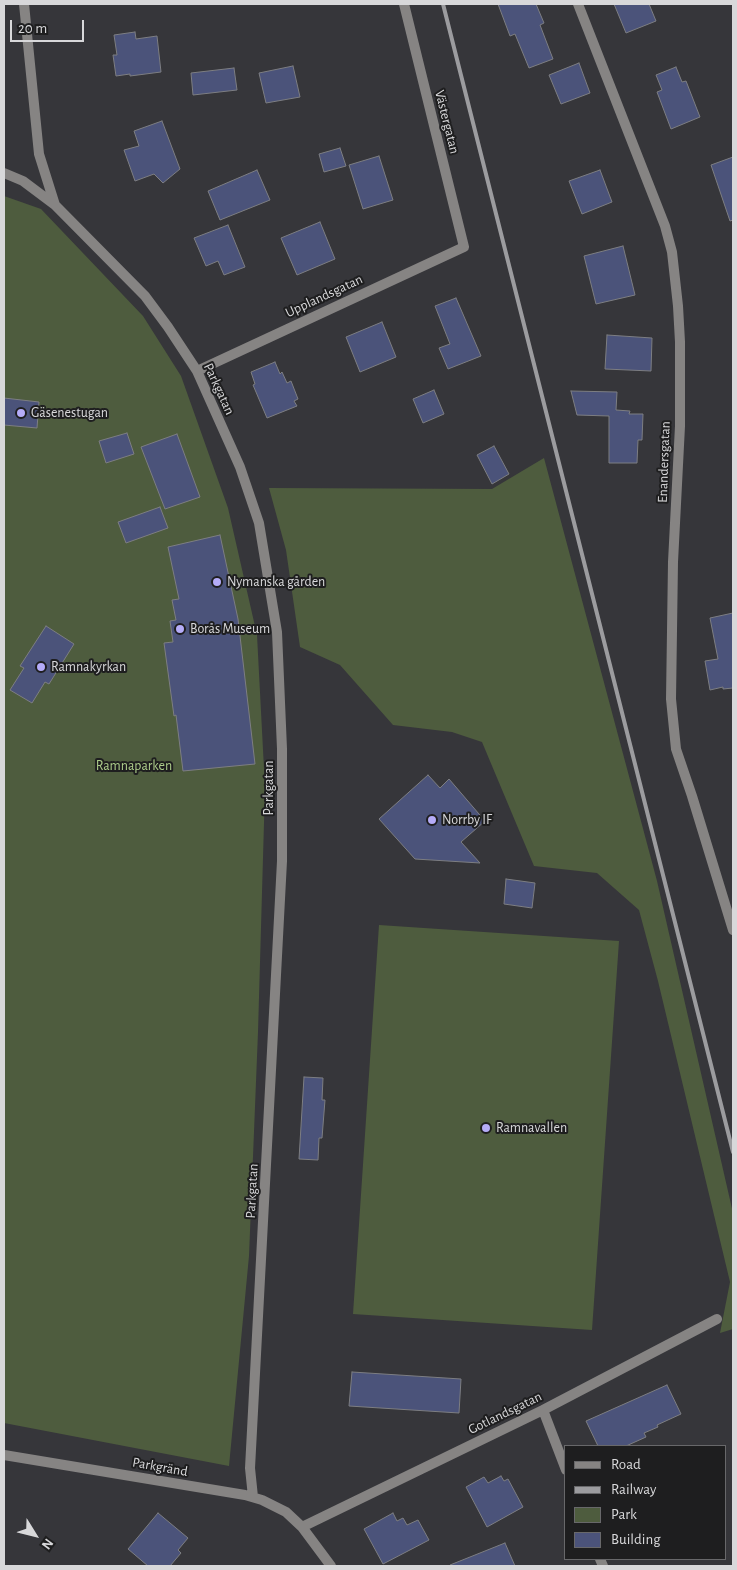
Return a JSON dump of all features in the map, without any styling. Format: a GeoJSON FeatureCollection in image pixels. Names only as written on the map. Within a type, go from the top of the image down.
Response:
{"type":"FeatureCollection","features":[{"type":"Feature","properties":{"kind":"street"},"geometry":{"type":"LineString","coordinates":[[24,4],[39,154],[54,205]]}},
{"type":"Feature","properties":{"kind":"street","name":"Västergatan"},"geometry":{"type":"LineString","coordinates":[[404,4],[464,247]]}},
{"type":"Feature","properties":{"kind":"street","name":"Enandersgatan"},"geometry":{"type":"LineString","coordinates":[[578,4],[665,226],[672,252],[680,342],[680,426],[673,562],[671,700],[676,749],[733,930]]}},
{"type":"Feature","properties":{"kind":"street","name":"Parkgatan"},"geometry":{"type":"LineString","coordinates":[[4,173],[23,181],[54,205],[145,296],[168,327],[197,371],[240,467],[259,523],[277,632],[282,749],[282,861],[250,1468],[253,1497]]}},
{"type":"Feature","properties":{"kind":"street","name":"Upplandsgatan"},"geometry":{"type":"LineString","coordinates":[[197,371],[464,247]]}},
{"type":"Feature","properties":{"kind":"street","name":"Gotlandsgatan"},"geometry":{"type":"LineString","coordinates":[[302,1527],[543,1410],[717,1319]]}},
{"type":"Feature","properties":{"kind":"street"},"geometry":{"type":"LineString","coordinates":[[543,1410],[564,1465]]}},
{"type":"Feature","properties":{"kind":"street","name":"Parkgränd"},"geometry":{"type":"LineString","coordinates":[[4,1455],[253,1497],[286,1512],[302,1527]]}},
{"type":"Feature","properties":{"kind":"street"},"geometry":{"type":"LineString","coordinates":[[302,1527],[331,1566]]}},
{"type":"Feature","properties":{"kind":"green space","name":"Ramnaparken"},"geometry":{"type":"Polygon","coordinates":[[[4,196],[41,209],[143,316],[181,376],[228,508],[257,635],[265,788],[258,1032],[249,1256],[229,1466],[4,1423],[4,196]]]}},
{"type":"Feature","properties":{"kind":"green space"},"geometry":{"type":"Polygon","coordinates":[[[544,458],[657,881],[733,1213],[733,1329],[720,1333],[730,1282],[658,981],[639,910],[597,873],[534,866],[482,742],[452,732],[393,725],[340,665],[300,647],[286,550],[269,488],[492,489],[544,458]]]}},
{"type":"Feature","properties":{"kind":"green space","name":"Ramnavallen"},"geometry":{"type":"Polygon","coordinates":[[[379,925],[619,941],[592,1330],[353,1314],[379,925]]]}},
{"type":"Feature","properties":{"kind":"building"},"geometry":{"type":"Polygon","coordinates":[[[498,4],[536,4],[544,23],[540,25],[553,59],[529,68],[515,34],[510,36],[498,4]]]}},
{"type":"Feature","properties":{"kind":"building"},"geometry":{"type":"Polygon","coordinates":[[[614,4],[649,4],[656,21],[626,33],[614,4]]]}},
{"type":"Feature","properties":{"kind":"building"},"geometry":{"type":"Polygon","coordinates":[[[135,32],[136,39],[157,36],[161,72],[116,76],[113,55],[117,55],[114,35],[135,32]]]}},
{"type":"Feature","properties":{"kind":"building"},"geometry":{"type":"Polygon","coordinates":[[[579,63],[590,93],[561,104],[549,75],[579,63]]]}},
{"type":"Feature","properties":{"kind":"building"},"geometry":{"type":"Polygon","coordinates":[[[293,66],[300,97],[266,103],[259,73],[293,66]]]}},
{"type":"Feature","properties":{"kind":"building"},"geometry":{"type":"Polygon","coordinates":[[[676,67],[682,82],[686,81],[700,117],[671,129],[657,92],[662,90],[656,75],[676,67]]]}},
{"type":"Feature","properties":{"kind":"building"},"geometry":{"type":"Polygon","coordinates":[[[234,68],[237,90],[193,95],[191,73],[234,68]]]}},
{"type":"Feature","properties":{"kind":"building"},"geometry":{"type":"Polygon","coordinates":[[[162,121],[180,169],[163,183],[154,174],[135,181],[124,150],[139,146],[134,131],[162,121]]]}},
{"type":"Feature","properties":{"kind":"building"},"geometry":{"type":"Polygon","coordinates":[[[340,148],[346,166],[324,172],[319,154],[340,148]]]}},
{"type":"Feature","properties":{"kind":"building"},"geometry":{"type":"Polygon","coordinates":[[[379,156],[393,200],[363,209],[349,165],[379,156]]]}},
{"type":"Feature","properties":{"kind":"building"},"geometry":{"type":"Polygon","coordinates":[[[733,157],[733,220],[730,221],[711,165],[733,157]]]}},
{"type":"Feature","properties":{"kind":"building"},"geometry":{"type":"Polygon","coordinates":[[[257,170],[270,200],[220,220],[208,191],[257,170]]]}},
{"type":"Feature","properties":{"kind":"building"},"geometry":{"type":"Polygon","coordinates":[[[600,170],[612,202],[582,214],[569,181],[600,170]]]}},
{"type":"Feature","properties":{"kind":"building"},"geometry":{"type":"Polygon","coordinates":[[[320,222],[335,259],[297,275],[281,238],[320,222]]]}},
{"type":"Feature","properties":{"kind":"building"},"geometry":{"type":"Polygon","coordinates":[[[228,225],[245,267],[224,275],[218,261],[206,266],[194,238],[228,225]]]}},
{"type":"Feature","properties":{"kind":"building"},"geometry":{"type":"Polygon","coordinates":[[[623,246],[635,295],[596,304],[584,256],[623,246]]]}},
{"type":"Feature","properties":{"kind":"building"},"geometry":{"type":"Polygon","coordinates":[[[456,298],[481,356],[448,369],[439,348],[450,344],[435,306],[456,298]]]}},
{"type":"Feature","properties":{"kind":"building"},"geometry":{"type":"Polygon","coordinates":[[[382,322],[396,357],[360,372],[346,337],[382,322]]]}},
{"type":"Feature","properties":{"kind":"building"},"geometry":{"type":"Polygon","coordinates":[[[607,335],[652,338],[651,371],[605,369],[607,335]]]}},
{"type":"Feature","properties":{"kind":"building"},"geometry":{"type":"Polygon","coordinates":[[[275,362],[280,374],[282,372],[287,383],[291,381],[298,399],[294,401],[297,406],[267,418],[253,385],[255,384],[251,372],[275,362]]]}},
{"type":"Feature","properties":{"kind":"building"},"geometry":{"type":"Polygon","coordinates":[[[434,390],[444,414],[423,423],[413,399],[434,390]]]}},
{"type":"Feature","properties":{"kind":"building"},"geometry":{"type":"Polygon","coordinates":[[[571,391],[617,392],[616,410],[630,411],[629,414],[643,414],[642,440],[638,440],[637,463],[609,463],[609,416],[577,415],[571,391]]]}},
{"type":"Feature","properties":{"kind":"building","name":"Gäsenestugan"},"geometry":{"type":"Polygon","coordinates":[[[4,398],[39,402],[37,428],[4,425],[4,398]]]}},
{"type":"Feature","properties":{"kind":"building"},"geometry":{"type":"Polygon","coordinates":[[[127,433],[134,454],[106,463],[99,441],[127,433]]]}},
{"type":"Feature","properties":{"kind":"building"},"geometry":{"type":"Polygon","coordinates":[[[177,434],[200,497],[165,509],[141,447],[177,434]]]}},
{"type":"Feature","properties":{"kind":"building"},"geometry":{"type":"Polygon","coordinates":[[[494,446],[509,474],[492,484],[477,455],[494,446]]]}},
{"type":"Feature","properties":{"kind":"building"},"geometry":{"type":"Polygon","coordinates":[[[160,507],[168,528],[126,543],[118,522],[160,507]]]}},
{"type":"Feature","properties":{"kind":"building"},"geometry":{"type":"Polygon","coordinates":[[[220,535],[238,619],[255,764],[183,771],[164,643],[173,642],[170,621],[176,620],[172,600],[179,599],[168,547],[220,535]]]}},
{"type":"Feature","properties":{"kind":"building"},"geometry":{"type":"Polygon","coordinates":[[[733,613],[733,688],[723,689],[723,687],[710,690],[705,661],[718,659],[710,618],[733,613]]]}},
{"type":"Feature","properties":{"kind":"building","name":"Ramnakyrkan"},"geometry":{"type":"Polygon","coordinates":[[[46,626],[74,644],[49,684],[45,682],[32,703],[10,690],[24,668],[20,666],[46,626]]]}},
{"type":"Feature","properties":{"kind":"building","name":"Norrby IF"},"geometry":{"type":"Polygon","coordinates":[[[428,775],[440,788],[449,779],[485,821],[461,842],[480,863],[415,859],[379,819],[428,775]]]}},
{"type":"Feature","properties":{"kind":"building"},"geometry":{"type":"Polygon","coordinates":[[[506,879],[535,883],[532,908],[504,904],[506,879]]]}},
{"type":"Feature","properties":{"kind":"building"},"geometry":{"type":"Polygon","coordinates":[[[304,1077],[323,1078],[322,1100],[325,1100],[322,1138],[319,1138],[318,1160],[299,1159],[304,1077]]]}},
{"type":"Feature","properties":{"kind":"building"},"geometry":{"type":"Polygon","coordinates":[[[352,1372],[461,1379],[459,1413],[349,1406],[352,1372]]]}},
{"type":"Feature","properties":{"kind":"building"},"geometry":{"type":"Polygon","coordinates":[[[667,1385],[681,1414],[657,1425],[658,1427],[644,1433],[646,1437],[628,1445],[598,1445],[586,1421],[667,1385]]]}},
{"type":"Feature","properties":{"kind":"building"},"geometry":{"type":"Polygon","coordinates":[[[501,1476],[504,1481],[508,1479],[523,1507],[487,1527],[466,1487],[484,1477],[488,1483],[501,1476]]]}},
{"type":"Feature","properties":{"kind":"building"},"geometry":{"type":"Polygon","coordinates":[[[158,1513],[188,1538],[178,1550],[181,1553],[170,1566],[148,1566],[128,1549],[158,1513]]]}},
{"type":"Feature","properties":{"kind":"building"},"geometry":{"type":"Polygon","coordinates":[[[393,1513],[397,1521],[403,1518],[407,1525],[418,1520],[429,1540],[383,1564],[364,1529],[393,1513]]]}},
{"type":"Feature","properties":{"kind":"building"},"geometry":{"type":"Polygon","coordinates":[[[505,1543],[515,1566],[450,1566],[450,1565],[505,1543]]]}},
{"type":"Feature","properties":{"kind":"railway"},"geometry":{"type":"LineString","coordinates":[[443,4],[733,1152]]}},
{"type":"Feature","properties":{"kind":"place","name":"Gäsenestugan"},"geometry":{"type":"Point","coordinates":[21,413]}},
{"type":"Feature","properties":{"kind":"place","name":"Nymanska gården"},"geometry":{"type":"Point","coordinates":[217,582]}},
{"type":"Feature","properties":{"kind":"place","name":"Borås Museum"},"geometry":{"type":"Point","coordinates":[180,629]}},
{"type":"Feature","properties":{"kind":"place","name":"Ramnakyrkan"},"geometry":{"type":"Point","coordinates":[41,667]}},
{"type":"Feature","properties":{"kind":"place","name":"Norrby IF"},"geometry":{"type":"Point","coordinates":[432,820]}},
{"type":"Feature","properties":{"kind":"place","name":"Ramnavallen"},"geometry":{"type":"Point","coordinates":[486,1128]}}]}
